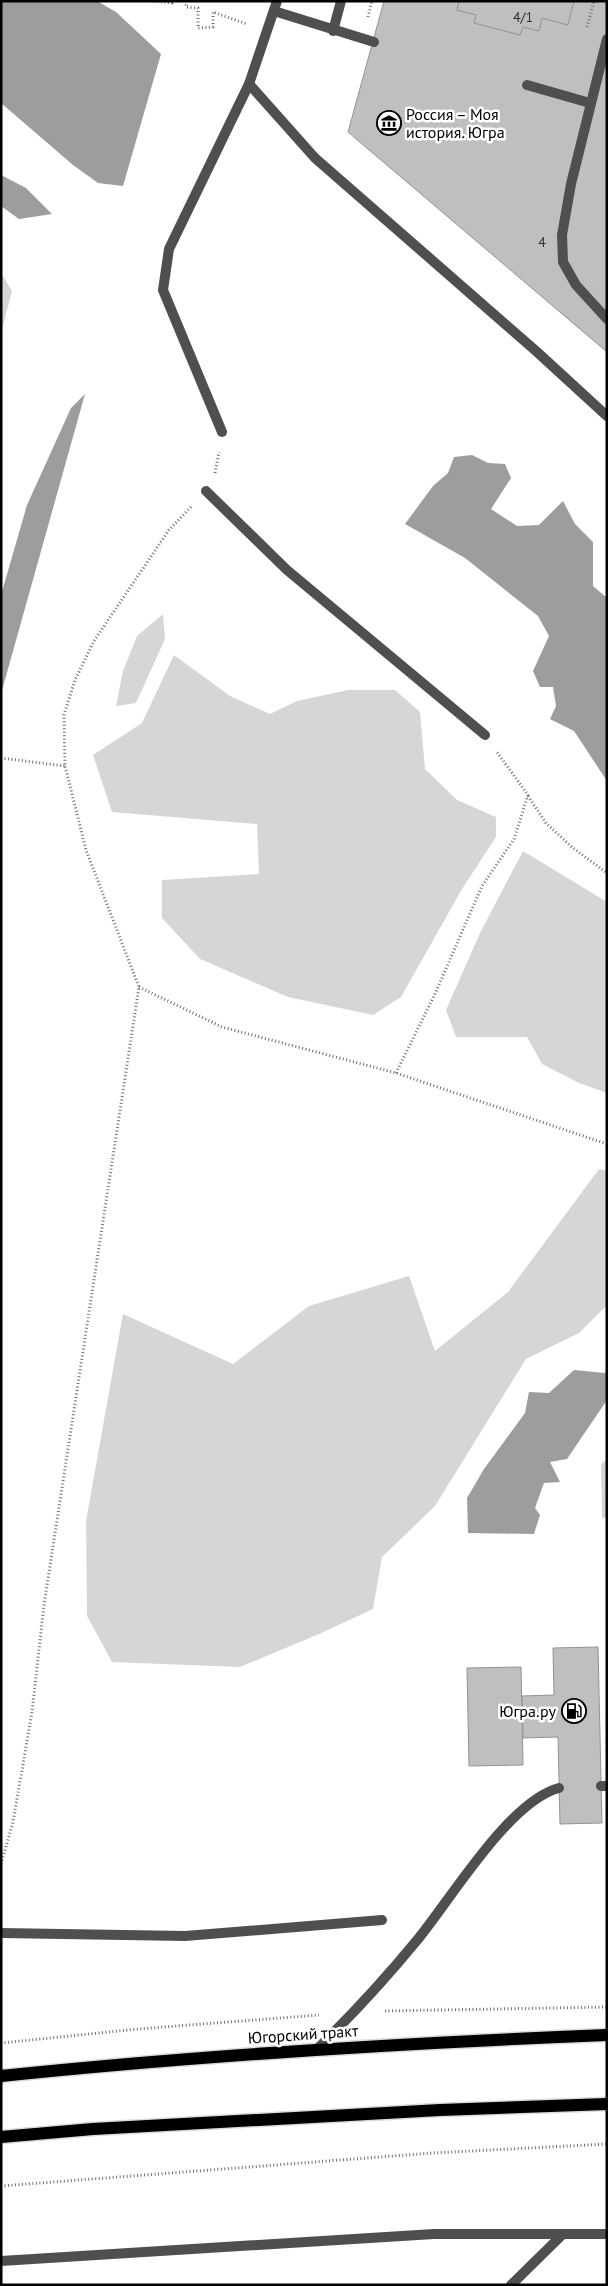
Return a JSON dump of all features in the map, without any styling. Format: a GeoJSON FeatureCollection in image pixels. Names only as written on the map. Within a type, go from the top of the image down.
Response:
{"type":"FeatureCollection","features":[{"type":"Feature","properties":{"kind":"main road","name":"Югорский тракт"},"geometry":{"type":"LineString","coordinates":[[1,2076],[145,2061],[317,2049],[607,2035]]}},
{"type":"Feature","properties":{"kind":"main road"},"geometry":{"type":"LineString","coordinates":[[1,2137],[93,2129],[440,2110],[607,2104]]}},
{"type":"Feature","properties":{"kind":"street"},"geometry":{"type":"LineString","coordinates":[[333,31],[341,1]]}},
{"type":"Feature","properties":{"kind":"street"},"geometry":{"type":"LineString","coordinates":[[222,432],[163,290],[169,249],[249,84],[276,6],[333,31],[374,42]]}},
{"type":"Feature","properties":{"kind":"street"},"geometry":{"type":"LineString","coordinates":[[607,39],[569,192],[562,235],[563,262],[576,285],[607,319]]}},
{"type":"Feature","properties":{"kind":"street"},"geometry":{"type":"LineString","coordinates":[[249,84],[315,158],[536,351],[607,416]]}},
{"type":"Feature","properties":{"kind":"street"},"geometry":{"type":"LineString","coordinates":[[527,85],[590,103]]}},
{"type":"Feature","properties":{"kind":"street"},"geometry":{"type":"LineString","coordinates":[[206,491],[287,570],[485,736]]}},
{"type":"Feature","properties":{"kind":"street"},"geometry":{"type":"LineString","coordinates":[[317,2049],[355,2012],[418,1939],[510,1820],[548,1790],[559,1788]]}},
{"type":"Feature","properties":{"kind":"street"},"geometry":{"type":"LineString","coordinates":[[1,1933],[185,1936],[382,1920]]}},
{"type":"Feature","properties":{"kind":"street"},"geometry":{"type":"LineString","coordinates":[[1,2261],[434,2234],[607,2234]]}},
{"type":"Feature","properties":{"kind":"street"},"geometry":{"type":"LineString","coordinates":[[511,2285],[563,2234]]}},
{"type":"Feature","properties":{"kind":"path"},"geometry":{"type":"LineString","coordinates":[[154,1],[172,3],[172,1]]}},
{"type":"Feature","properties":{"kind":"path"},"geometry":{"type":"LineString","coordinates":[[186,1],[186,7],[198,8],[198,28],[213,27],[213,12],[232,18]]}},
{"type":"Feature","properties":{"kind":"path"},"geometry":{"type":"LineString","coordinates":[[587,30],[594,1]]}},
{"type":"Feature","properties":{"kind":"path"},"geometry":{"type":"LineString","coordinates":[[1,1864],[14,1822],[32,1712],[44,1605],[139,987],[86,850],[65,766],[64,714],[75,680],[94,641],[169,530],[206,491],[217,468],[222,432]]}},
{"type":"Feature","properties":{"kind":"path"},"geometry":{"type":"LineString","coordinates":[[485,736],[546,823],[572,848],[607,873]]}},
{"type":"Feature","properties":{"kind":"path"},"geometry":{"type":"LineString","coordinates":[[1,758],[65,766]]}},
{"type":"Feature","properties":{"kind":"path"},"geometry":{"type":"LineString","coordinates":[[396,1073],[435,994],[482,886],[514,839],[528,795]]}},
{"type":"Feature","properties":{"kind":"path"},"geometry":{"type":"LineString","coordinates":[[139,987],[222,1026],[396,1073],[607,1144]]}},
{"type":"Feature","properties":{"kind":"path"},"geometry":{"type":"LineString","coordinates":[[1,2043],[138,2029],[355,2012],[607,2007]]}},
{"type":"Feature","properties":{"kind":"path"},"geometry":{"type":"LineString","coordinates":[[1,2186],[432,2153],[607,2144]]}},
{"type":"Feature","properties":{"kind":"shaded area"},"geometry":{"type":"Polygon","coordinates":[[[1,1],[97,1],[116,12],[161,54],[123,186],[98,183],[73,165],[1,103],[1,1]]]}},
{"type":"Feature","properties":{"kind":"shaded area"},"geometry":{"type":"Polygon","coordinates":[[[1,175],[26,188],[52,214],[19,219],[1,206],[1,175]]]}},
{"type":"Feature","properties":{"kind":"shaded area"},"geometry":{"type":"Polygon","coordinates":[[[1,273],[12,291],[1,334],[1,273]]]}},
{"type":"Feature","properties":{"kind":"shaded area"},"geometry":{"type":"Polygon","coordinates":[[[85,394],[1,694],[1,595],[27,505],[71,408],[85,394]]]}},
{"type":"Feature","properties":{"kind":"shaded area"},"geometry":{"type":"Polygon","coordinates":[[[472,455],[488,463],[505,464],[511,478],[491,509],[517,526],[539,525],[563,501],[575,524],[593,542],[593,586],[607,598],[607,781],[574,731],[550,719],[556,706],[553,687],[540,687],[533,671],[549,636],[538,616],[465,558],[405,524],[433,486],[448,473],[454,457],[472,455]]]}},
{"type":"Feature","properties":{"kind":"shaded area"},"geometry":{"type":"Polygon","coordinates":[[[163,614],[165,639],[136,703],[116,706],[123,671],[137,636],[163,614]]]}},
{"type":"Feature","properties":{"kind":"shaded area"},"geometry":{"type":"Polygon","coordinates":[[[174,655],[230,696],[270,714],[297,701],[348,690],[395,690],[420,712],[425,769],[457,800],[496,817],[496,837],[462,889],[401,997],[373,1015],[288,997],[200,959],[162,918],[162,880],[259,874],[257,824],[112,812],[93,755],[142,723],[174,655]]]}},
{"type":"Feature","properties":{"kind":"shaded area"},"geometry":{"type":"Polygon","coordinates":[[[523,851],[607,902],[607,1093],[579,1083],[542,1064],[527,1037],[456,1037],[446,1010],[480,933],[523,851]]]}},
{"type":"Feature","properties":{"kind":"shaded area"},"geometry":{"type":"Polygon","coordinates":[[[599,1169],[607,1171],[607,1305],[579,1333],[526,1359],[435,1506],[382,1557],[373,1609],[240,1667],[112,1662],[87,1616],[86,1521],[123,1314],[233,1364],[309,1306],[409,1276],[435,1351],[508,1292],[599,1169]]]}},
{"type":"Feature","properties":{"kind":"shaded area"},"geometry":{"type":"Polygon","coordinates":[[[607,1367],[607,1400],[567,1459],[550,1462],[560,1482],[544,1483],[535,1508],[540,1515],[534,1534],[468,1533],[467,1498],[484,1469],[525,1413],[529,1392],[549,1393],[574,1370],[605,1373],[607,1367]]]}},
{"type":"Feature","properties":{"kind":"shaded area"},"geometry":{"type":"Polygon","coordinates":[[[607,1459],[607,1517],[602,1518],[601,1464],[607,1459]]]}},
{"type":"Feature","properties":{"kind":"building"},"geometry":{"type":"Polygon","coordinates":[[[384,1],[607,1],[607,352],[348,132],[384,1]]]}},
{"type":"Feature","properties":{"kind":"building"},"geometry":{"type":"Polygon","coordinates":[[[459,1],[574,1],[568,25],[542,18],[539,31],[523,27],[520,35],[474,23],[476,15],[457,10],[459,1]]]}},
{"type":"Feature","properties":{"kind":"building"},"geometry":{"type":"Polygon","coordinates":[[[598,1647],[602,1823],[560,1824],[558,1737],[523,1738],[522,1696],[554,1695],[553,1648],[598,1647]]]}},
{"type":"Feature","properties":{"kind":"building"},"geometry":{"type":"Polygon","coordinates":[[[521,1667],[523,1765],[469,1766],[467,1668],[521,1667]]]}},
{"type":"Feature","properties":{"kind":"place","name":"Россия – Моя история. Югра"},"geometry":{"type":"Point","coordinates":[389,123]}},
{"type":"Feature","properties":{"kind":"place","name":"Югра.ру"},"geometry":{"type":"Point","coordinates":[574,1711]}}]}
